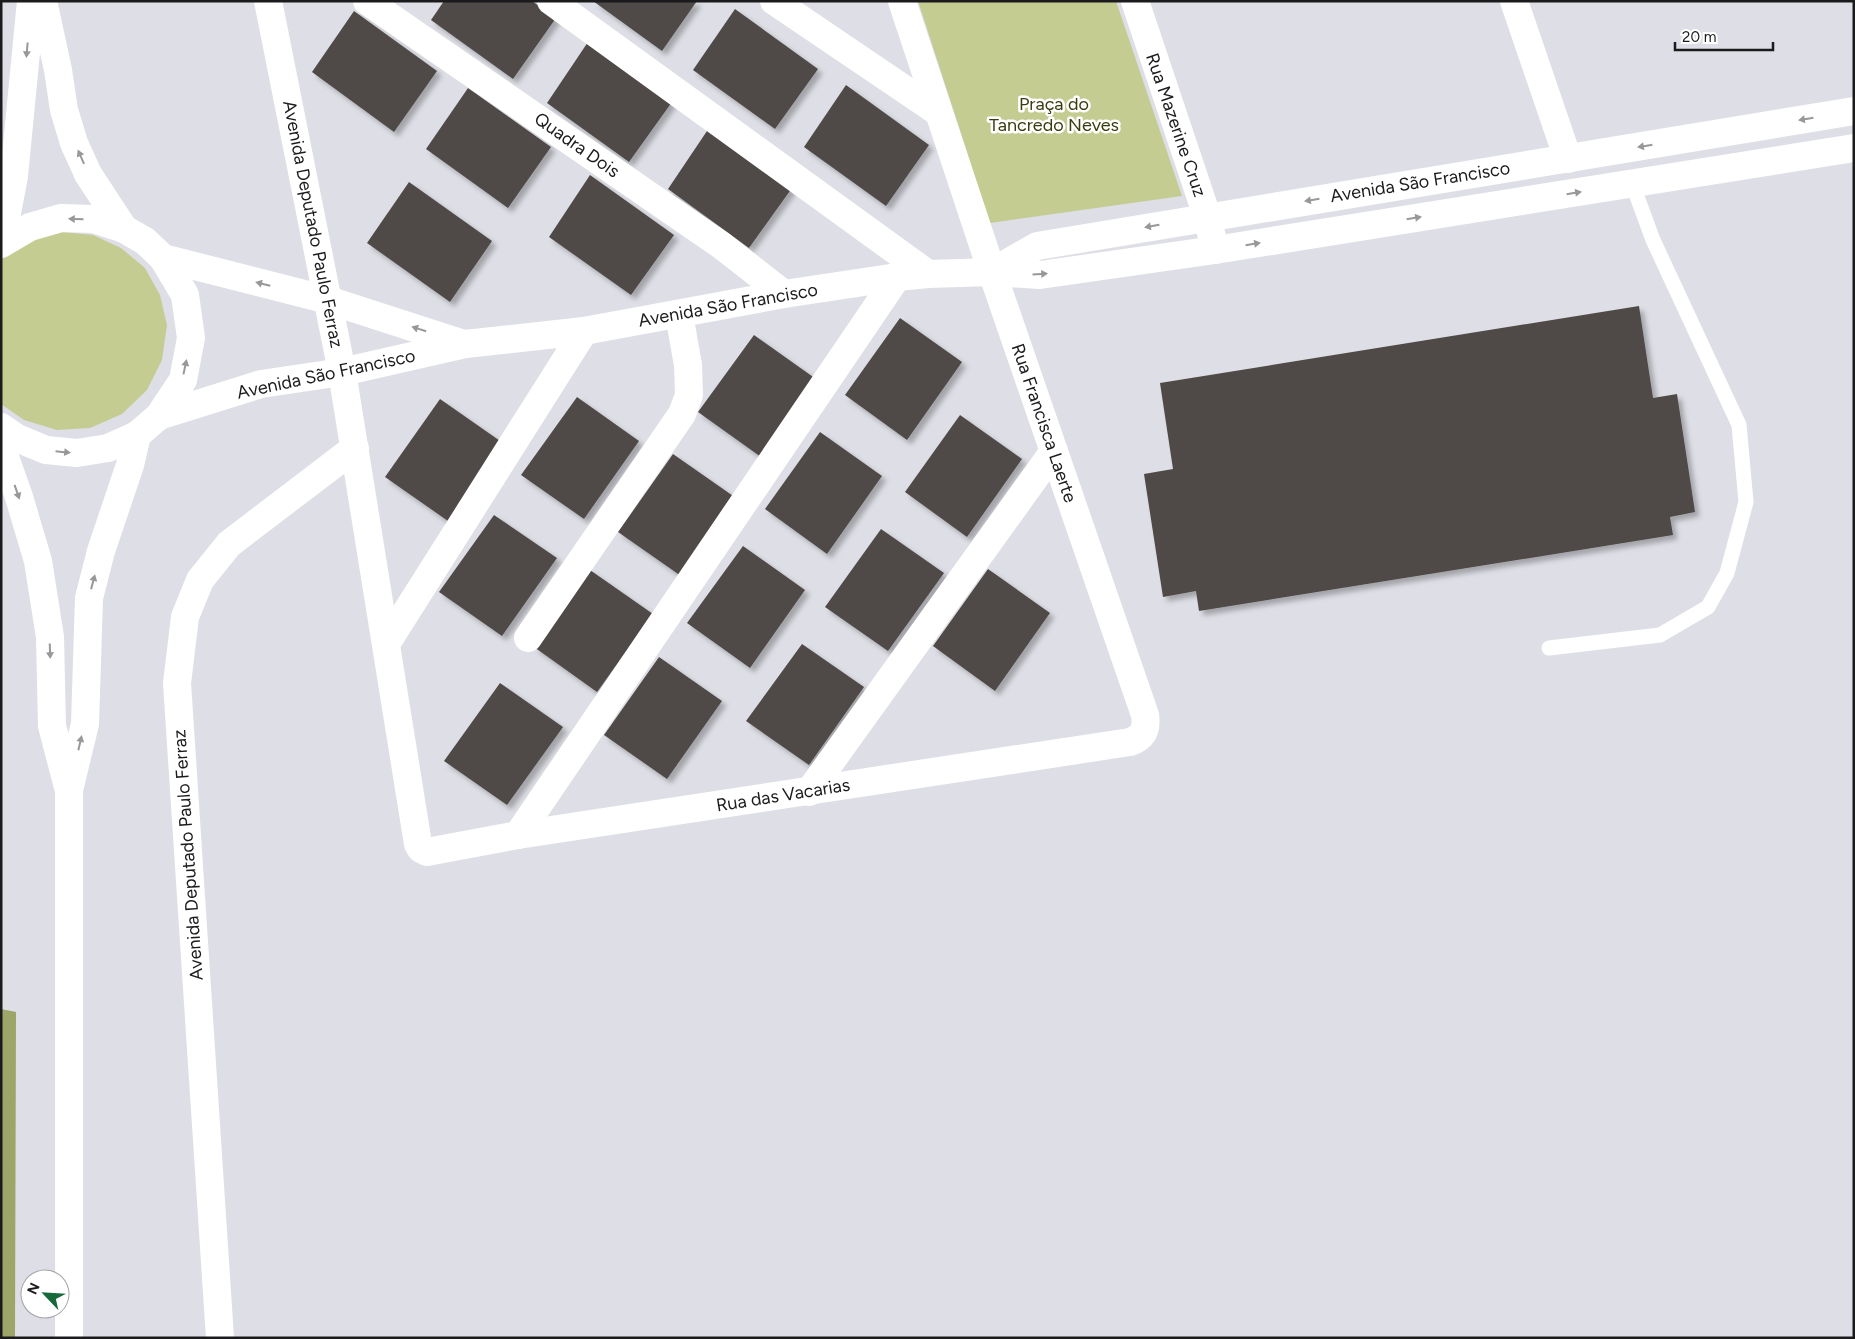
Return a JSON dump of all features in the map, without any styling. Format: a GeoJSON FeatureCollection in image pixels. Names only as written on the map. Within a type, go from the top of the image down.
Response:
{"type":"FeatureCollection","features":[{"type":"Feature","properties":{"kind":"main road"},"geometry":{"type":"LineString","coordinates":[[1,244],[14,176],[31,1]]}},
{"type":"Feature","properties":{"kind":"main road"},"geometry":{"type":"LineString","coordinates":[[43,1],[58,70],[64,110],[74,143],[88,174],[124,229]]}},
{"type":"Feature","properties":{"kind":"main road","name":"Avenida Deputado Paulo Ferraz"},"geometry":{"type":"LineString","coordinates":[[268,1],[356,448],[418,844],[421,849]]}},
{"type":"Feature","properties":{"kind":"main road","name":"Quadra Dois"},"geometry":{"type":"LineString","coordinates":[[367,1],[721,245],[784,294]]}},
{"type":"Feature","properties":{"kind":"main road"},"geometry":{"type":"LineString","coordinates":[[551,1],[928,274]]}},
{"type":"Feature","properties":{"kind":"main road"},"geometry":{"type":"LineString","coordinates":[[774,1],[938,112]]}},
{"type":"Feature","properties":{"kind":"main road","name":"Rua Francisca Laerte"},"geometry":{"type":"LineString","coordinates":[[902,1],[992,272],[1145,715],[1146,725],[1144,734]]}},
{"type":"Feature","properties":{"kind":"main road","name":"Rua Mazerine Cruz"},"geometry":{"type":"LineString","coordinates":[[1135,1],[1207,216],[1215,250]]}},
{"type":"Feature","properties":{"kind":"main road"},"geometry":{"type":"LineString","coordinates":[[1514,1],[1568,159]]}},
{"type":"Feature","properties":{"kind":"main road","name":"Avenida São Francisco"},"geometry":{"type":"LineString","coordinates":[[992,272],[1036,246],[1207,216],[1854,112]]}},
{"type":"Feature","properties":{"kind":"main road","name":"Avenida São Francisco"},"geometry":{"type":"LineString","coordinates":[[159,416],[261,384],[342,372],[465,344],[584,331],[784,294],[897,277],[992,272],[1040,275],[1215,250],[1854,148]]}},
{"type":"Feature","properties":{"kind":"main road"},"geometry":{"type":"LineString","coordinates":[[1,244],[30,227],[61,218],[94,219],[124,229],[145,241],[163,258],[185,295],[191,338],[183,380],[159,416],[137,435],[108,448],[77,453],[46,450],[17,438],[1,426]]}},
{"type":"Feature","properties":{"kind":"main road","name":"Avenida São Francisco"},"geometry":{"type":"LineString","coordinates":[[163,258],[328,300],[465,344]]}},
{"type":"Feature","properties":{"kind":"main road"},"geometry":{"type":"LineString","coordinates":[[518,835],[897,277]]}},
{"type":"Feature","properties":{"kind":"main road"},"geometry":{"type":"LineString","coordinates":[[528,638],[682,414],[689,394],[688,366],[679,314]]}},
{"type":"Feature","properties":{"kind":"main road"},"geometry":{"type":"LineString","coordinates":[[386,644],[584,331]]}},
{"type":"Feature","properties":{"kind":"main road"},"geometry":{"type":"LineString","coordinates":[[69,1338],[69,790],[85,724],[89,598],[101,551],[127,473],[137,435]]}},
{"type":"Feature","properties":{"kind":"main road"},"geometry":{"type":"LineString","coordinates":[[1,446],[19,497],[38,561],[50,637],[52,726],[69,790]]}},
{"type":"Feature","properties":{"kind":"main road","name":"Avenida Deputado Paulo Ferraz"},"geometry":{"type":"LineString","coordinates":[[220,1338],[177,683],[185,617],[200,580],[230,544],[356,448]]}},
{"type":"Feature","properties":{"kind":"main road"},"geometry":{"type":"LineString","coordinates":[[809,792],[1054,451]]}},
{"type":"Feature","properties":{"kind":"main road","name":"Rua das Vacarias"},"geometry":{"type":"LineString","coordinates":[[421,849],[427,852],[434,852],[518,835],[1130,742],[1137,740],[1144,734]]}},
{"type":"Feature","properties":{"kind":"lane"},"geometry":{"type":"LineString","coordinates":[[1549,648],[1660,635],[1708,608],[1727,573],[1746,502],[1739,425],[1653,240],[1632,183]]}},
{"type":"Feature","properties":{"kind":"green space","name":"Praça do Tancredo Neves"},"geometry":{"type":"Polygon","coordinates":[[[918,1],[1116,1],[1182,196],[990,223],[918,1]]]}},
{"type":"Feature","properties":{"kind":"green space"},"geometry":{"type":"Polygon","coordinates":[[[62,232],[93,235],[121,248],[145,268],[160,295],[167,325],[162,360],[147,390],[122,414],[90,428],[57,430],[24,420],[1,404],[1,259],[21,244],[62,232]]]}},
{"type":"Feature","properties":{"kind":"green space"},"geometry":{"type":"Polygon","coordinates":[[[1,1009],[16,1012],[15,1338],[1,1338],[1,1009]]]}},
{"type":"Feature","properties":{"kind":"building"},"geometry":{"type":"Polygon","coordinates":[[[444,1],[532,1],[556,18],[513,79],[431,20],[444,1]]]}},
{"type":"Feature","properties":{"kind":"building"},"geometry":{"type":"Polygon","coordinates":[[[593,1],[697,1],[662,51],[593,1]]]}},
{"type":"Feature","properties":{"kind":"building"},"geometry":{"type":"Polygon","coordinates":[[[735,9],[818,69],[775,129],[693,70],[735,9]]]}},
{"type":"Feature","properties":{"kind":"building"},"geometry":{"type":"Polygon","coordinates":[[[354,11],[437,71],[394,132],[312,72],[354,11]]]}},
{"type":"Feature","properties":{"kind":"building"},"geometry":{"type":"Polygon","coordinates":[[[588,42],[672,102],[629,162],[547,103],[588,42]]]}},
{"type":"Feature","properties":{"kind":"building"},"geometry":{"type":"Polygon","coordinates":[[[846,85],[929,145],[886,206],[804,147],[846,85]]]}},
{"type":"Feature","properties":{"kind":"building"},"geometry":{"type":"Polygon","coordinates":[[[468,88],[551,147],[508,208],[426,149],[468,88]]]}},
{"type":"Feature","properties":{"kind":"building"},"geometry":{"type":"Polygon","coordinates":[[[709,128],[792,188],[749,248],[668,189],[709,128]]]}},
{"type":"Feature","properties":{"kind":"building"},"geometry":{"type":"Polygon","coordinates":[[[590,175],[674,235],[631,295],[549,237],[590,175]]]}},
{"type":"Feature","properties":{"kind":"building"},"geometry":{"type":"Polygon","coordinates":[[[409,182],[492,241],[450,302],[367,243],[409,182]]]}},
{"type":"Feature","properties":{"kind":"building"},"geometry":{"type":"Polygon","coordinates":[[[1639,306],[1653,398],[1677,394],[1695,512],[1670,517],[1673,535],[1199,611],[1196,591],[1163,597],[1144,474],[1173,469],[1160,383],[1639,306]]]}},
{"type":"Feature","properties":{"kind":"building"},"geometry":{"type":"Polygon","coordinates":[[[900,318],[962,362],[907,440],[845,395],[900,318]]]}},
{"type":"Feature","properties":{"kind":"building"},"geometry":{"type":"Polygon","coordinates":[[[754,335],[816,379],[761,457],[698,412],[754,335]]]}},
{"type":"Feature","properties":{"kind":"building"},"geometry":{"type":"Polygon","coordinates":[[[577,397],[639,441],[584,519],[521,475],[577,397]]]}},
{"type":"Feature","properties":{"kind":"building"},"geometry":{"type":"Polygon","coordinates":[[[440,399],[503,443],[448,521],[385,477],[440,399]]]}},
{"type":"Feature","properties":{"kind":"building"},"geometry":{"type":"Polygon","coordinates":[[[960,415],[1022,459],[967,537],[905,492],[960,415]]]}},
{"type":"Feature","properties":{"kind":"building"},"geometry":{"type":"Polygon","coordinates":[[[820,432],[882,476],[827,554],[765,509],[820,432]]]}},
{"type":"Feature","properties":{"kind":"building"},"geometry":{"type":"Polygon","coordinates":[[[673,454],[736,498],[681,576],[618,532],[673,454]]]}},
{"type":"Feature","properties":{"kind":"building"},"geometry":{"type":"Polygon","coordinates":[[[494,515],[557,558],[502,636],[439,592],[494,515]]]}},
{"type":"Feature","properties":{"kind":"building"},"geometry":{"type":"Polygon","coordinates":[[[881,529],[944,573],[888,651],[825,607],[881,529]]]}},
{"type":"Feature","properties":{"kind":"building"},"geometry":{"type":"Polygon","coordinates":[[[743,546],[805,590],[750,668],[687,623],[743,546]]]}},
{"type":"Feature","properties":{"kind":"building"},"geometry":{"type":"Polygon","coordinates":[[[988,569],[1050,613],[995,691],[933,646],[988,569]]]}},
{"type":"Feature","properties":{"kind":"building"},"geometry":{"type":"Polygon","coordinates":[[[590,570],[653,614],[597,692],[534,647],[590,570]]]}},
{"type":"Feature","properties":{"kind":"building"},"geometry":{"type":"Polygon","coordinates":[[[802,644],[864,687],[809,765],[746,721],[802,644]]]}},
{"type":"Feature","properties":{"kind":"building"},"geometry":{"type":"Polygon","coordinates":[[[659,657],[722,701],[667,779],[604,735],[659,657]]]}},
{"type":"Feature","properties":{"kind":"building"},"geometry":{"type":"Polygon","coordinates":[[[500,683],[563,727],[507,805],[444,761],[500,683]]]}}]}
